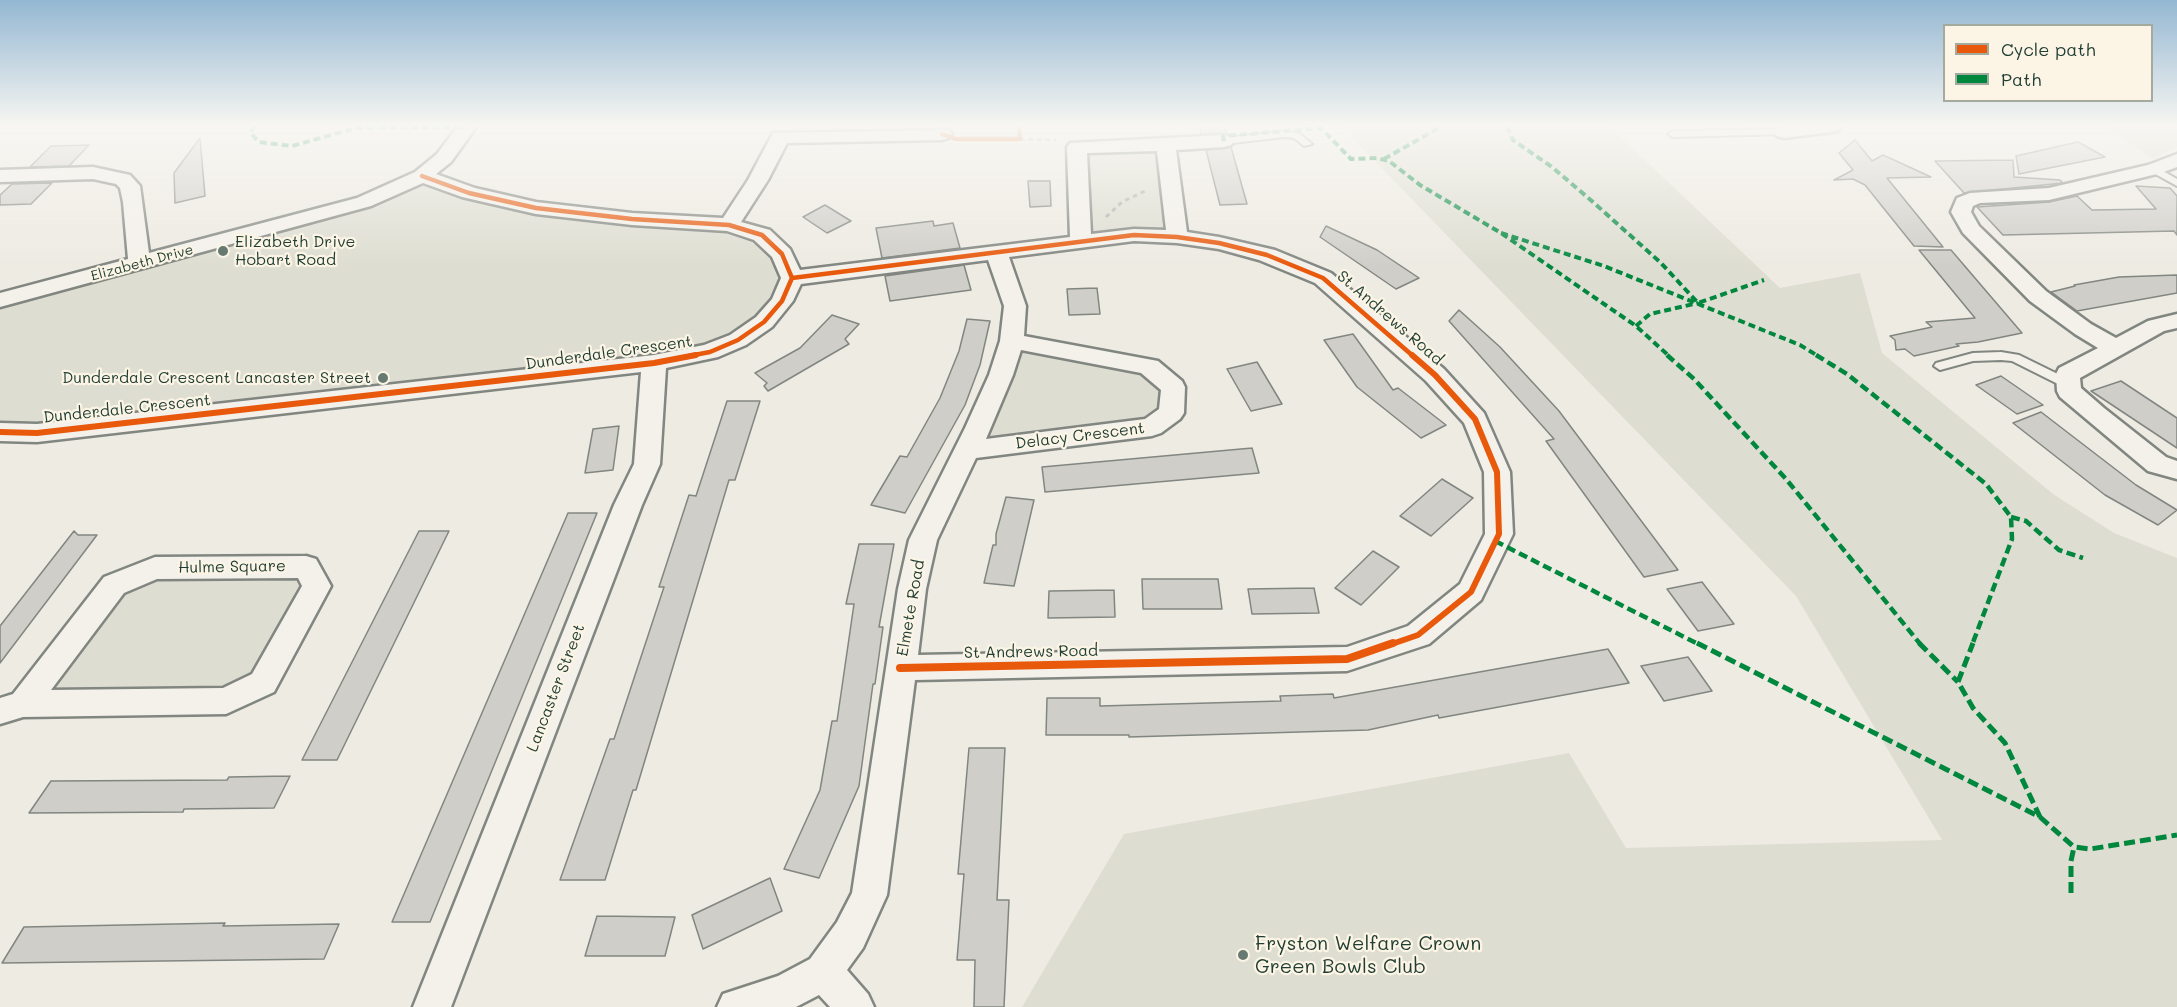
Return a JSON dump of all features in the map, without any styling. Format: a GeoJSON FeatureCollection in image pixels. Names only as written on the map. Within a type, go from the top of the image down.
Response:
{"type":"FeatureCollection","features":[{"type":"Feature","properties":{"kind":"street"},"geometry":{"type":"LineString","coordinates":[[0,176],[93,173],[123,179],[130,186],[139,264]]}},
{"type":"Feature","properties":{"kind":"street","name":"Elizabeth Drive"},"geometry":{"type":"LineString","coordinates":[[0,300],[364,202],[426,173]]}},
{"type":"Feature","properties":{"kind":"street"},"geometry":{"type":"LineString","coordinates":[[729,225],[762,173]]}},
{"type":"Feature","properties":{"kind":"street"},"geometry":{"type":"LineString","coordinates":[[1080,173],[1087,239]]}},
{"type":"Feature","properties":{"kind":"street"},"geometry":{"type":"LineString","coordinates":[[1170,173],[1177,237]]}},
{"type":"Feature","properties":{"kind":"street"},"geometry":{"type":"LineString","coordinates":[[2114,347],[2083,329],[2038,296],[1970,229],[1961,212],[1964,202],[1977,197],[2049,194],[2137,173]]}},
{"type":"Feature","properties":{"kind":"street"},"geometry":{"type":"LineString","coordinates":[[422,176],[469,193],[536,208],[632,219],[729,225],[762,235],[782,254],[792,278]]}},
{"type":"Feature","properties":{"kind":"street","name":"St Andrews Road"},"geometry":{"type":"LineString","coordinates":[[792,278],[1087,239],[1134,235],[1177,237],[1219,243],[1268,255],[1323,278],[1435,375],[1475,419],[1497,472],[1498,534],[1471,592],[1418,635],[1347,659],[900,668]]}},
{"type":"Feature","properties":{"kind":"street","name":"Elmete Road"},"geometry":{"type":"LineString","coordinates":[[736,1007],[785,993],[823,972],[850,935],[869,895],[912,589],[923,540],[1001,375],[1012,341],[1015,306],[996,251]]}},
{"type":"Feature","properties":{"kind":"street","name":"Dunderdale Crescent"},"geometry":{"type":"LineString","coordinates":[[0,432],[49,432],[654,363],[710,352],[738,340],[764,322],[782,301],[792,278]]}},
{"type":"Feature","properties":{"kind":"street"},"geometry":{"type":"LineString","coordinates":[[2177,321],[2156,326],[2068,374],[2069,391],[2095,414],[2157,464],[2177,470]]}},
{"type":"Feature","properties":{"kind":"street","name":"Delacy Crescent"},"geometry":{"type":"LineString","coordinates":[[967,450],[1152,427],[1171,413],[1173,387],[1149,367],[1012,341]]}},
{"type":"Feature","properties":{"kind":"street","name":"Lancaster Street"},"geometry":{"type":"LineString","coordinates":[[432,1007],[628,505],[647,464],[654,363]]}},
{"type":"Feature","properties":{"kind":"street","name":"Hulme Square"},"geometry":{"type":"LineString","coordinates":[[306,567],[317,586],[263,683],[226,701],[11,708],[114,585],[155,568],[306,567]]}},
{"type":"Feature","properties":{"kind":"street"},"geometry":{"type":"LineString","coordinates":[[823,972],[855,1007]]}},
{"type":"Feature","properties":{"kind":"lane"},"geometry":{"type":"LineString","coordinates":[[2161,173],[2177,183]]}},
{"type":"Feature","properties":{"kind":"lane"},"geometry":{"type":"LineString","coordinates":[[1940,366],[1973,357],[2001,356],[2030,364],[2068,384]]}},
{"type":"Feature","properties":{"kind":"path"},"geometry":{"type":"LineString","coordinates":[[1087,239],[1122,202],[1150,188],[1171,183]]}},
{"type":"Feature","properties":{"kind":"shaded area"},"geometry":{"type":"Polygon","coordinates":[[[1078,173],[1169,173],[1177,237],[1081,240],[1078,173]]]}},
{"type":"Feature","properties":{"kind":"shaded area"},"geometry":{"type":"Polygon","coordinates":[[[1386,173],[1659,173],[1780,288],[1860,273],[1882,353],[2053,494],[2114,533],[2177,558],[2177,1007],[1022,1007],[1124,834],[1569,753],[1626,848],[1942,840],[1796,596],[1386,173]]]}},
{"type":"Feature","properties":{"kind":"shaded area"},"geometry":{"type":"Polygon","coordinates":[[[422,176],[536,208],[729,225],[782,254],[782,301],[710,352],[0,432],[0,300],[364,202],[422,176]]]}},
{"type":"Feature","properties":{"kind":"shaded area"},"geometry":{"type":"Polygon","coordinates":[[[1012,341],[1149,367],[1173,387],[1152,427],[967,450],[1012,341]]]}},
{"type":"Feature","properties":{"kind":"shaded area"},"geometry":{"type":"Polygon","coordinates":[[[306,567],[317,586],[263,683],[226,701],[23,704],[114,585],[155,568],[306,567]]]}},
{"type":"Feature","properties":{"kind":"building"},"geometry":{"type":"Polygon","coordinates":[[[174,173],[203,173],[205,196],[175,203],[174,173]]]}},
{"type":"Feature","properties":{"kind":"building"},"geometry":{"type":"Polygon","coordinates":[[[1212,173],[1238,173],[1247,204],[1220,205],[1212,173]]]}},
{"type":"Feature","properties":{"kind":"building"},"geometry":{"type":"Polygon","coordinates":[[[1847,173],[1922,173],[1931,177],[1887,178],[1943,247],[1914,246],[1865,185],[1853,179],[1834,180],[1847,173]]]}},
{"type":"Feature","properties":{"kind":"building"},"geometry":{"type":"Polygon","coordinates":[[[1946,173],[2014,173],[2014,177],[2060,180],[2063,183],[1964,193],[1946,173]]]}},
{"type":"Feature","properties":{"kind":"building"},"geometry":{"type":"Polygon","coordinates":[[[1028,181],[1050,181],[1051,206],[1030,207],[1028,181]]]}},
{"type":"Feature","properties":{"kind":"building"},"geometry":{"type":"Polygon","coordinates":[[[52,183],[31,204],[0,205],[0,195],[12,184],[52,183]]]}},
{"type":"Feature","properties":{"kind":"building"},"geometry":{"type":"Polygon","coordinates":[[[2136,186],[2170,188],[2177,196],[2177,235],[2174,231],[2003,235],[1977,207],[2049,202],[2077,196],[2092,210],[2156,209],[2136,186]]]}},
{"type":"Feature","properties":{"kind":"building"},"geometry":{"type":"Polygon","coordinates":[[[825,205],[851,221],[827,233],[803,217],[825,205]]]}},
{"type":"Feature","properties":{"kind":"building"},"geometry":{"type":"Polygon","coordinates":[[[933,221],[934,226],[953,223],[960,248],[882,258],[876,228],[933,221]]]}},
{"type":"Feature","properties":{"kind":"building"},"geometry":{"type":"Polygon","coordinates":[[[1326,226],[1377,250],[1419,278],[1396,289],[1320,237],[1326,226]]]}},
{"type":"Feature","properties":{"kind":"building"},"geometry":{"type":"Polygon","coordinates":[[[1919,250],[1951,250],[2022,333],[1956,344],[1959,346],[1914,356],[1905,349],[1896,350],[1895,340],[1890,336],[1932,327],[1926,322],[1975,318],[1919,250]]]}},
{"type":"Feature","properties":{"kind":"building"},"geometry":{"type":"Polygon","coordinates":[[[964,265],[971,290],[890,301],[885,276],[964,265]]]}},
{"type":"Feature","properties":{"kind":"building"},"geometry":{"type":"Polygon","coordinates":[[[2177,275],[2177,293],[2077,311],[2051,292],[2074,285],[2119,277],[2177,275]]]}},
{"type":"Feature","properties":{"kind":"building"},"geometry":{"type":"Polygon","coordinates":[[[1097,288],[1100,314],[1069,315],[1067,289],[1097,288]]]}},
{"type":"Feature","properties":{"kind":"building"},"geometry":{"type":"Polygon","coordinates":[[[1459,310],[1500,347],[1559,411],[1678,570],[1644,577],[1546,441],[1554,439],[1449,321],[1459,310]]]}},
{"type":"Feature","properties":{"kind":"building"},"geometry":{"type":"Polygon","coordinates":[[[832,315],[859,324],[845,339],[849,344],[768,391],[764,386],[767,383],[755,373],[800,348],[832,315]]]}},
{"type":"Feature","properties":{"kind":"building"},"geometry":{"type":"Polygon","coordinates":[[[967,319],[990,321],[980,365],[965,405],[905,513],[871,505],[900,456],[907,457],[940,398],[959,351],[967,319]]]}},
{"type":"Feature","properties":{"kind":"building"},"geometry":{"type":"Polygon","coordinates":[[[1353,334],[1393,390],[1398,388],[1446,425],[1421,438],[1357,387],[1324,340],[1353,334]]]}},
{"type":"Feature","properties":{"kind":"building"},"geometry":{"type":"Polygon","coordinates":[[[1257,362],[1282,404],[1251,411],[1227,369],[1257,362]]]}},
{"type":"Feature","properties":{"kind":"building"},"geometry":{"type":"Polygon","coordinates":[[[2001,376],[2043,405],[2017,414],[1976,385],[2001,376]]]}},
{"type":"Feature","properties":{"kind":"building"},"geometry":{"type":"Polygon","coordinates":[[[2121,381],[2177,418],[2177,448],[2091,391],[2121,381]]]}},
{"type":"Feature","properties":{"kind":"building"},"geometry":{"type":"Polygon","coordinates":[[[727,401],[760,401],[735,480],[729,480],[636,790],[633,790],[605,880],[560,880],[610,739],[614,739],[664,587],[659,587],[689,495],[696,496],[727,401]]]}},
{"type":"Feature","properties":{"kind":"building"},"geometry":{"type":"Polygon","coordinates":[[[2041,412],[2136,485],[2177,510],[2158,525],[2105,495],[2013,423],[2041,412]]]}},
{"type":"Feature","properties":{"kind":"building"},"geometry":{"type":"Polygon","coordinates":[[[619,426],[613,470],[585,473],[593,429],[619,426]]]}},
{"type":"Feature","properties":{"kind":"building"},"geometry":{"type":"Polygon","coordinates":[[[1252,448],[1259,473],[1045,492],[1042,467],[1252,448]]]}},
{"type":"Feature","properties":{"kind":"building"},"geometry":{"type":"Polygon","coordinates":[[[1442,479],[1473,498],[1431,536],[1400,516],[1442,479]]]}},
{"type":"Feature","properties":{"kind":"building"},"geometry":{"type":"Polygon","coordinates":[[[1006,497],[1034,500],[1014,586],[984,583],[993,545],[996,545],[996,534],[1006,497]]]}},
{"type":"Feature","properties":{"kind":"building"},"geometry":{"type":"Polygon","coordinates":[[[568,513],[597,513],[430,922],[392,922],[568,513]]]}},
{"type":"Feature","properties":{"kind":"building"},"geometry":{"type":"Polygon","coordinates":[[[74,531],[78,535],[97,535],[0,663],[0,626],[74,531]]]}},
{"type":"Feature","properties":{"kind":"building"},"geometry":{"type":"Polygon","coordinates":[[[419,531],[449,531],[337,760],[302,760],[419,531]]]}},
{"type":"Feature","properties":{"kind":"building"},"geometry":{"type":"Polygon","coordinates":[[[859,544],[894,544],[879,627],[883,627],[859,786],[819,878],[784,869],[820,790],[832,721],[837,721],[854,604],[846,604],[859,544]]]}},
{"type":"Feature","properties":{"kind":"building"},"geometry":{"type":"Polygon","coordinates":[[[1373,551],[1399,567],[1361,605],[1335,588],[1373,551]]]}},
{"type":"Feature","properties":{"kind":"building"},"geometry":{"type":"Polygon","coordinates":[[[1142,579],[1218,579],[1222,609],[1143,609],[1142,579]]]}},
{"type":"Feature","properties":{"kind":"building"},"geometry":{"type":"Polygon","coordinates":[[[1702,582],[1734,624],[1698,631],[1667,589],[1702,582]]]}},
{"type":"Feature","properties":{"kind":"building"},"geometry":{"type":"Polygon","coordinates":[[[1314,588],[1319,613],[1252,614],[1248,589],[1314,588]]]}},
{"type":"Feature","properties":{"kind":"building"},"geometry":{"type":"Polygon","coordinates":[[[1114,590],[1115,617],[1048,618],[1049,591],[1114,590]]]}},
{"type":"Feature","properties":{"kind":"building"},"geometry":{"type":"Polygon","coordinates":[[[1608,649],[1629,683],[1439,718],[1438,715],[1368,730],[1129,737],[1129,735],[1046,735],[1047,698],[1100,698],[1100,706],[1281,701],[1280,696],[1333,694],[1334,698],[1608,649]]]}},
{"type":"Feature","properties":{"kind":"building"},"geometry":{"type":"Polygon","coordinates":[[[1688,657],[1712,691],[1664,701],[1641,666],[1688,657]]]}},
{"type":"Feature","properties":{"kind":"building"},"geometry":{"type":"Polygon","coordinates":[[[969,748],[1005,748],[997,900],[1009,900],[1004,1007],[974,1007],[975,960],[957,960],[964,874],[958,874],[969,748]]]}},
{"type":"Feature","properties":{"kind":"building"},"geometry":{"type":"Polygon","coordinates":[[[290,776],[274,808],[184,809],[183,812],[29,813],[51,781],[227,780],[229,777],[290,776]]]}},
{"type":"Feature","properties":{"kind":"building"},"geometry":{"type":"Polygon","coordinates":[[[770,878],[782,911],[703,949],[692,915],[770,878]]]}},
{"type":"Feature","properties":{"kind":"building"},"geometry":{"type":"Polygon","coordinates":[[[597,916],[675,917],[665,956],[585,956],[597,916]]]}},
{"type":"Feature","properties":{"kind":"building"},"geometry":{"type":"Polygon","coordinates":[[[225,923],[223,926],[339,924],[324,959],[2,963],[24,927],[225,923]]]}},
{"type":"Feature","properties":{"kind":"marked path"},"geometry":{"type":"LineString","coordinates":[[1404,173],[1420,185],[1501,233],[1636,326],[1694,379],[1786,479],[1913,637],[1958,682]]}},
{"type":"Feature","properties":{"kind":"marked path"},"geometry":{"type":"LineString","coordinates":[[1559,173],[1661,263],[1698,303],[1764,280]]}},
{"type":"Feature","properties":{"kind":"marked path"},"geometry":{"type":"LineString","coordinates":[[1495,541],[2040,817],[2005,743],[1973,708],[1958,682],[2012,539],[2011,517],[1986,484],[1847,374],[1800,345],[1604,266],[1501,233]]}},
{"type":"Feature","properties":{"kind":"marked path"},"geometry":{"type":"LineString","coordinates":[[1636,326],[1650,314],[1698,303]]}},
{"type":"Feature","properties":{"kind":"marked path"},"geometry":{"type":"LineString","coordinates":[[2011,517],[2026,521],[2059,550],[2083,558]]}},
{"type":"Feature","properties":{"kind":"marked path"},"geometry":{"type":"LineString","coordinates":[[2040,817],[2074,847],[2090,849],[2177,835]]}},
{"type":"Feature","properties":{"kind":"marked path"},"geometry":{"type":"LineString","coordinates":[[2071,893],[2071,861],[2074,847]]}},
{"type":"Feature","properties":{"kind":"cycle path"},"geometry":{"type":"LineString","coordinates":[[0,432],[37,433],[654,363],[710,352],[738,340],[764,322],[782,301],[792,278],[782,254],[762,235],[729,225],[632,219],[536,208],[469,193],[422,176]]}},
{"type":"Feature","properties":{"kind":"cycle path"},"geometry":{"type":"LineString","coordinates":[[792,278],[1134,235],[1177,237],[1219,243],[1267,255],[1323,278],[1435,375],[1475,419],[1497,472],[1499,534],[1471,592],[1418,635],[1347,659],[900,668]]}},
{"type":"Feature","properties":{"kind":"place","name":"Elizabeth Drive Hobart Road"},"geometry":{"type":"Point","coordinates":[223,251]}},
{"type":"Feature","properties":{"kind":"place","name":"Dunderdale Crescent Lancaster Street"},"geometry":{"type":"Point","coordinates":[383,378]}},
{"type":"Feature","properties":{"kind":"place","name":"Fryston Welfare Crown Green Bowls Club"},"geometry":{"type":"Point","coordinates":[1243,955]}}]}
